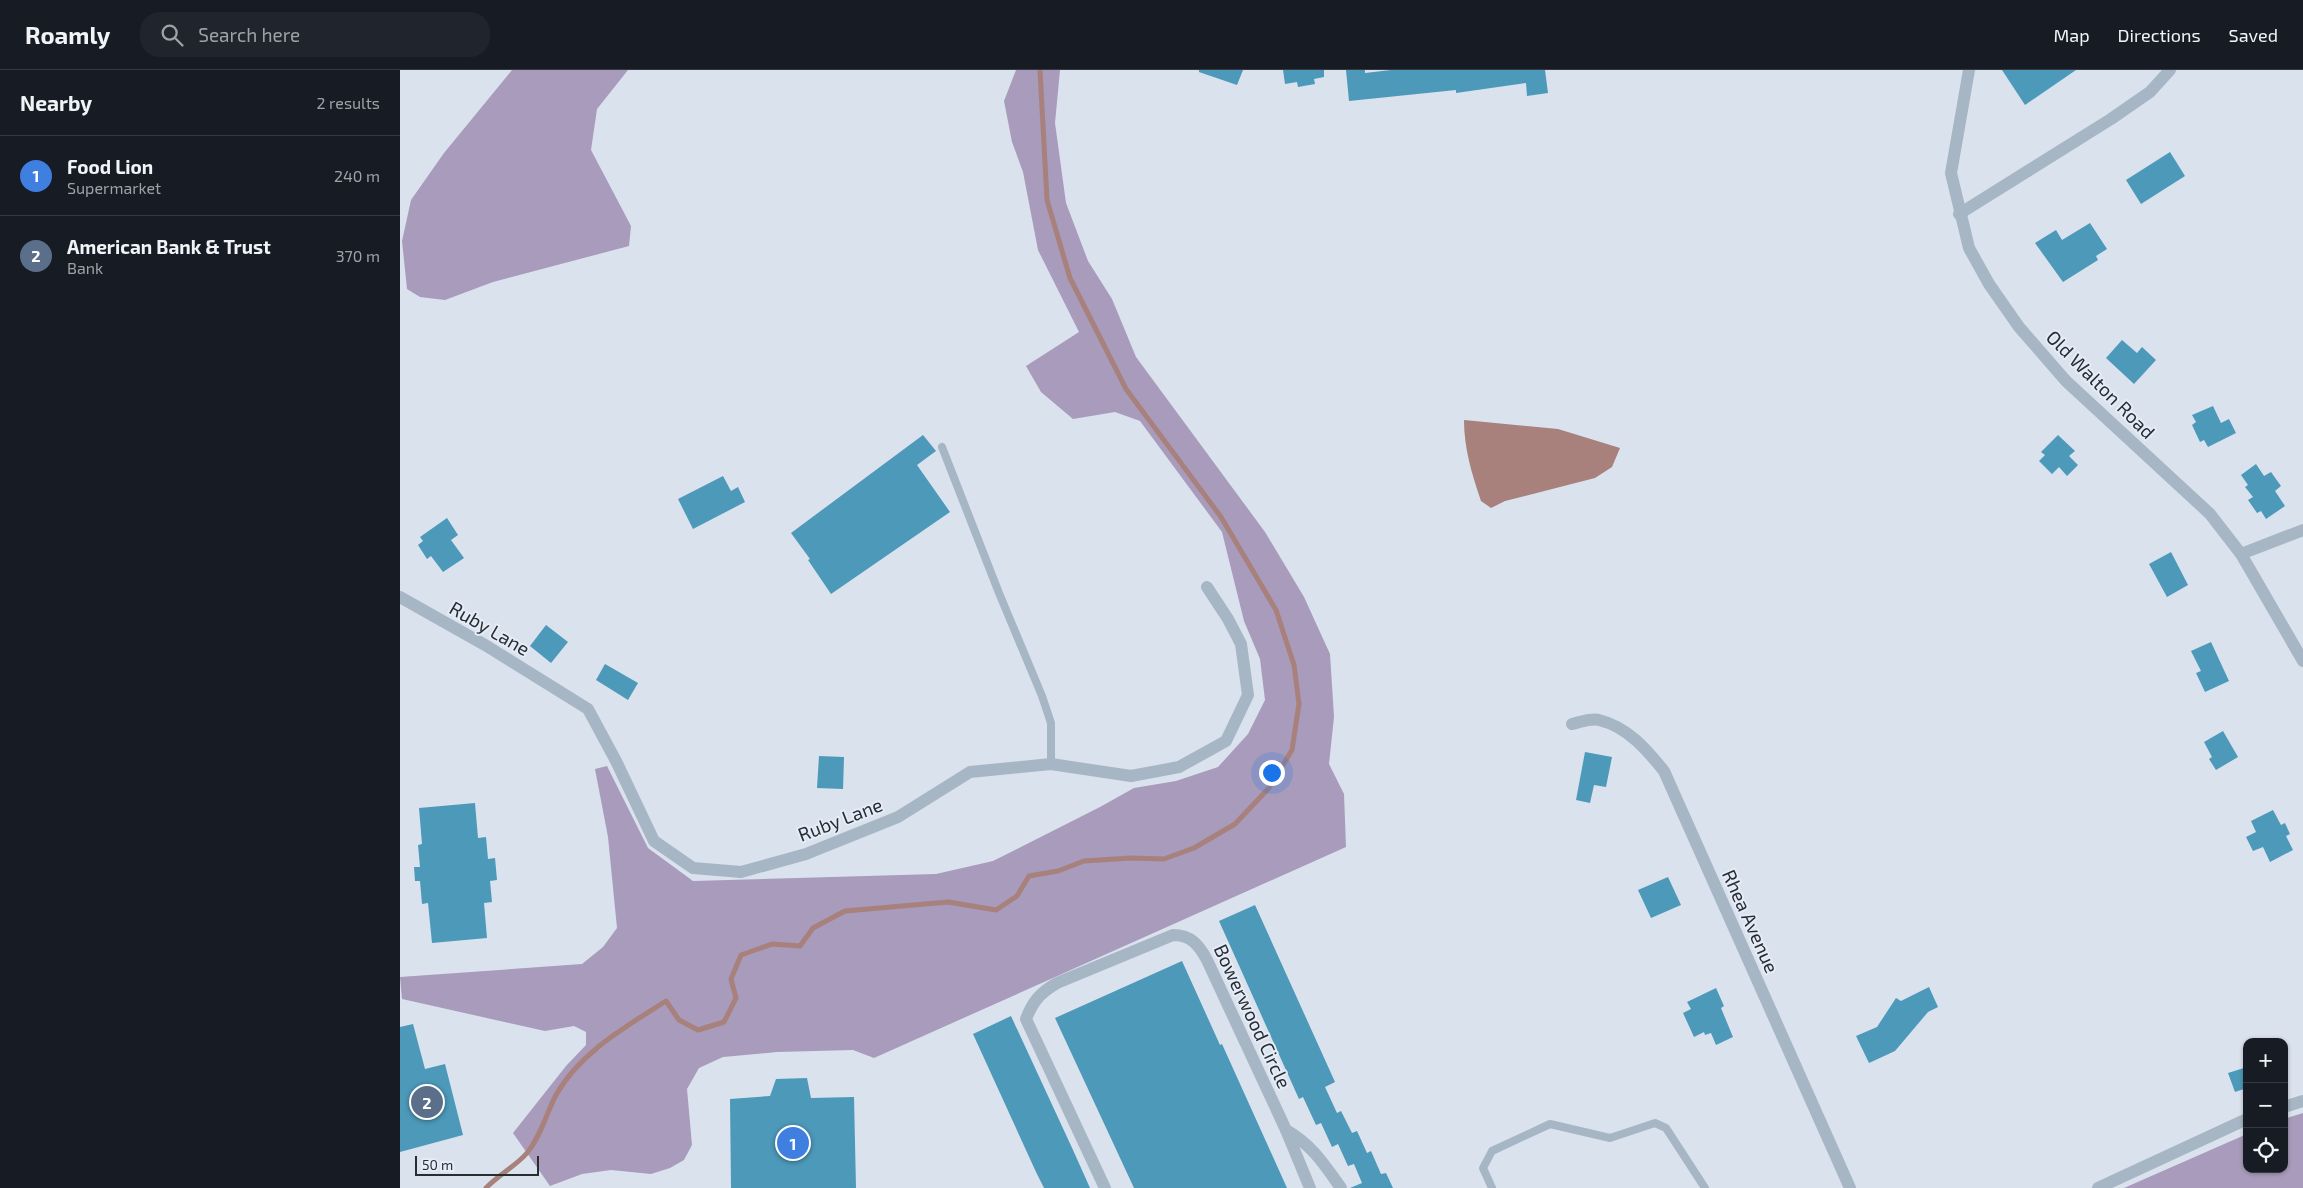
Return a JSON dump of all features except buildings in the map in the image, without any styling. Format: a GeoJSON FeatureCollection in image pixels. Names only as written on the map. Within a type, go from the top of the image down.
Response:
{"type":"FeatureCollection","features":[{"type":"Feature","properties":{"kind":"street","name":"Old Walton Road"},"geometry":{"type":"LineString","coordinates":[[1968,70],[1951,173],[1959,214],[1969,248],[1990,284],[2019,327],[2066,381],[2210,514],[2241,554],[2303,662]]}},
{"type":"Feature","properties":{"kind":"street"},"geometry":{"type":"LineString","coordinates":[[1959,214],[2111,119],[2150,92],[2170,70]]}},
{"type":"Feature","properties":{"kind":"street"},"geometry":{"type":"LineString","coordinates":[[2241,554],[2303,530]]}},
{"type":"Feature","properties":{"kind":"street","name":"Ruby Lane"},"geometry":{"type":"LineString","coordinates":[[400,597],[485,645],[588,708],[616,761],[654,841],[694,868],[741,872],[806,854],[898,817],[970,772],[1051,764],[1131,776],[1179,767],[1226,741],[1248,695],[1241,644],[1228,619],[1207,588]]}},
{"type":"Feature","properties":{"kind":"street","name":"Rhea Avenue"},"geometry":{"type":"LineString","coordinates":[[1572,724],[1598,720],[1624,730],[1646,748],[1664,771],[1850,1188]]}},
{"type":"Feature","properties":{"kind":"street","name":"Bowerwood Circle"},"geometry":{"type":"LineString","coordinates":[[1105,1188],[1026,1019],[1032,1003],[1040,993],[1056,983],[1173,935],[1190,938],[1200,947],[1208,960],[1286,1130],[1310,1188]]}},
{"type":"Feature","properties":{"kind":"street"},"geometry":{"type":"LineString","coordinates":[[2288,1106],[2303,1101]]}},
{"type":"Feature","properties":{"kind":"street"},"geometry":{"type":"LineString","coordinates":[[2098,1188],[2243,1121]]}},
{"type":"Feature","properties":{"kind":"street"},"geometry":{"type":"LineString","coordinates":[[1286,1130],[1303,1140],[1316,1153],[1341,1188]]}},
{"type":"Feature","properties":{"kind":"lane"},"geometry":{"type":"LineString","coordinates":[[942,447],[999,593],[1042,696],[1051,723],[1051,764]]}},
{"type":"Feature","properties":{"kind":"lane"},"geometry":{"type":"LineString","coordinates":[[1492,1188],[1483,1168],[1492,1151],[1550,1124],[1610,1138],[1654,1123],[1666,1128],[1705,1188]]}},
{"type":"Feature","properties":{"kind":"shaded area"},"geometry":{"type":"Polygon","coordinates":[[[512,70],[628,70],[597,109],[591,150],[631,226],[629,246],[493,282],[445,300],[420,297],[407,289],[402,241],[411,200],[444,153],[512,70]]]}},
{"type":"Feature","properties":{"kind":"shaded area"},"geometry":{"type":"Polygon","coordinates":[[[1016,70],[1060,70],[1055,123],[1066,203],[1088,261],[1112,299],[1136,357],[1265,532],[1304,597],[1330,654],[1334,717],[1329,764],[1344,794],[1346,847],[874,1058],[853,1050],[777,1052],[723,1057],[699,1068],[687,1089],[692,1145],[684,1160],[670,1168],[651,1174],[611,1170],[582,1174],[550,1186],[513,1133],[566,1066],[586,1045],[586,1032],[574,1026],[545,1031],[402,999],[400,977],[582,964],[603,947],[617,928],[608,837],[595,769],[607,766],[648,848],[693,881],[936,874],[993,861],[1134,788],[1176,781],[1218,767],[1248,734],[1265,700],[1260,659],[1244,621],[1222,532],[1140,421],[1115,412],[1073,419],[1041,392],[1026,366],[1079,332],[1038,250],[1023,172],[1012,142],[1004,101],[1016,70]]]}},
{"type":"Feature","properties":{"kind":"shaded area"},"geometry":{"type":"Polygon","coordinates":[[[1464,420],[1558,429],[1620,448],[1612,467],[1595,478],[1505,501],[1491,508],[1481,501],[1469,461],[1464,420]]]}},
{"type":"Feature","properties":{"kind":"shaded area"},"geometry":{"type":"Polygon","coordinates":[[[2303,1113],[2303,1188],[2124,1188],[2243,1136],[2243,1173],[2288,1173],[2288,1118],[2303,1113]]]}},
{"type":"Feature","properties":{"kind":"waterway"},"geometry":{"type":"LineString","coordinates":[[486,1188],[527,1153],[540,1132],[556,1095],[566,1080],[591,1053],[620,1030],[666,1001],[679,1020],[698,1030],[724,1022],[736,998],[731,979],[741,955],[772,944],[800,946],[813,928],[845,911],[948,902],[996,910],[1017,896],[1029,876],[1058,871],[1084,861],[1131,858],[1164,859],[1194,848],[1235,824],[1269,788],[1292,750],[1299,704],[1294,665],[1276,610],[1221,517],[1126,389],[1070,278],[1047,200],[1040,70]]}},
{"type":"Feature","properties":{"kind":"place","name":"American Bank & Trust"},"geometry":{"type":"Point","coordinates":[427,1102]}},
{"type":"Feature","properties":{"kind":"place","name":"Food Lion"},"geometry":{"type":"Point","coordinates":[793,1143]}}]}
